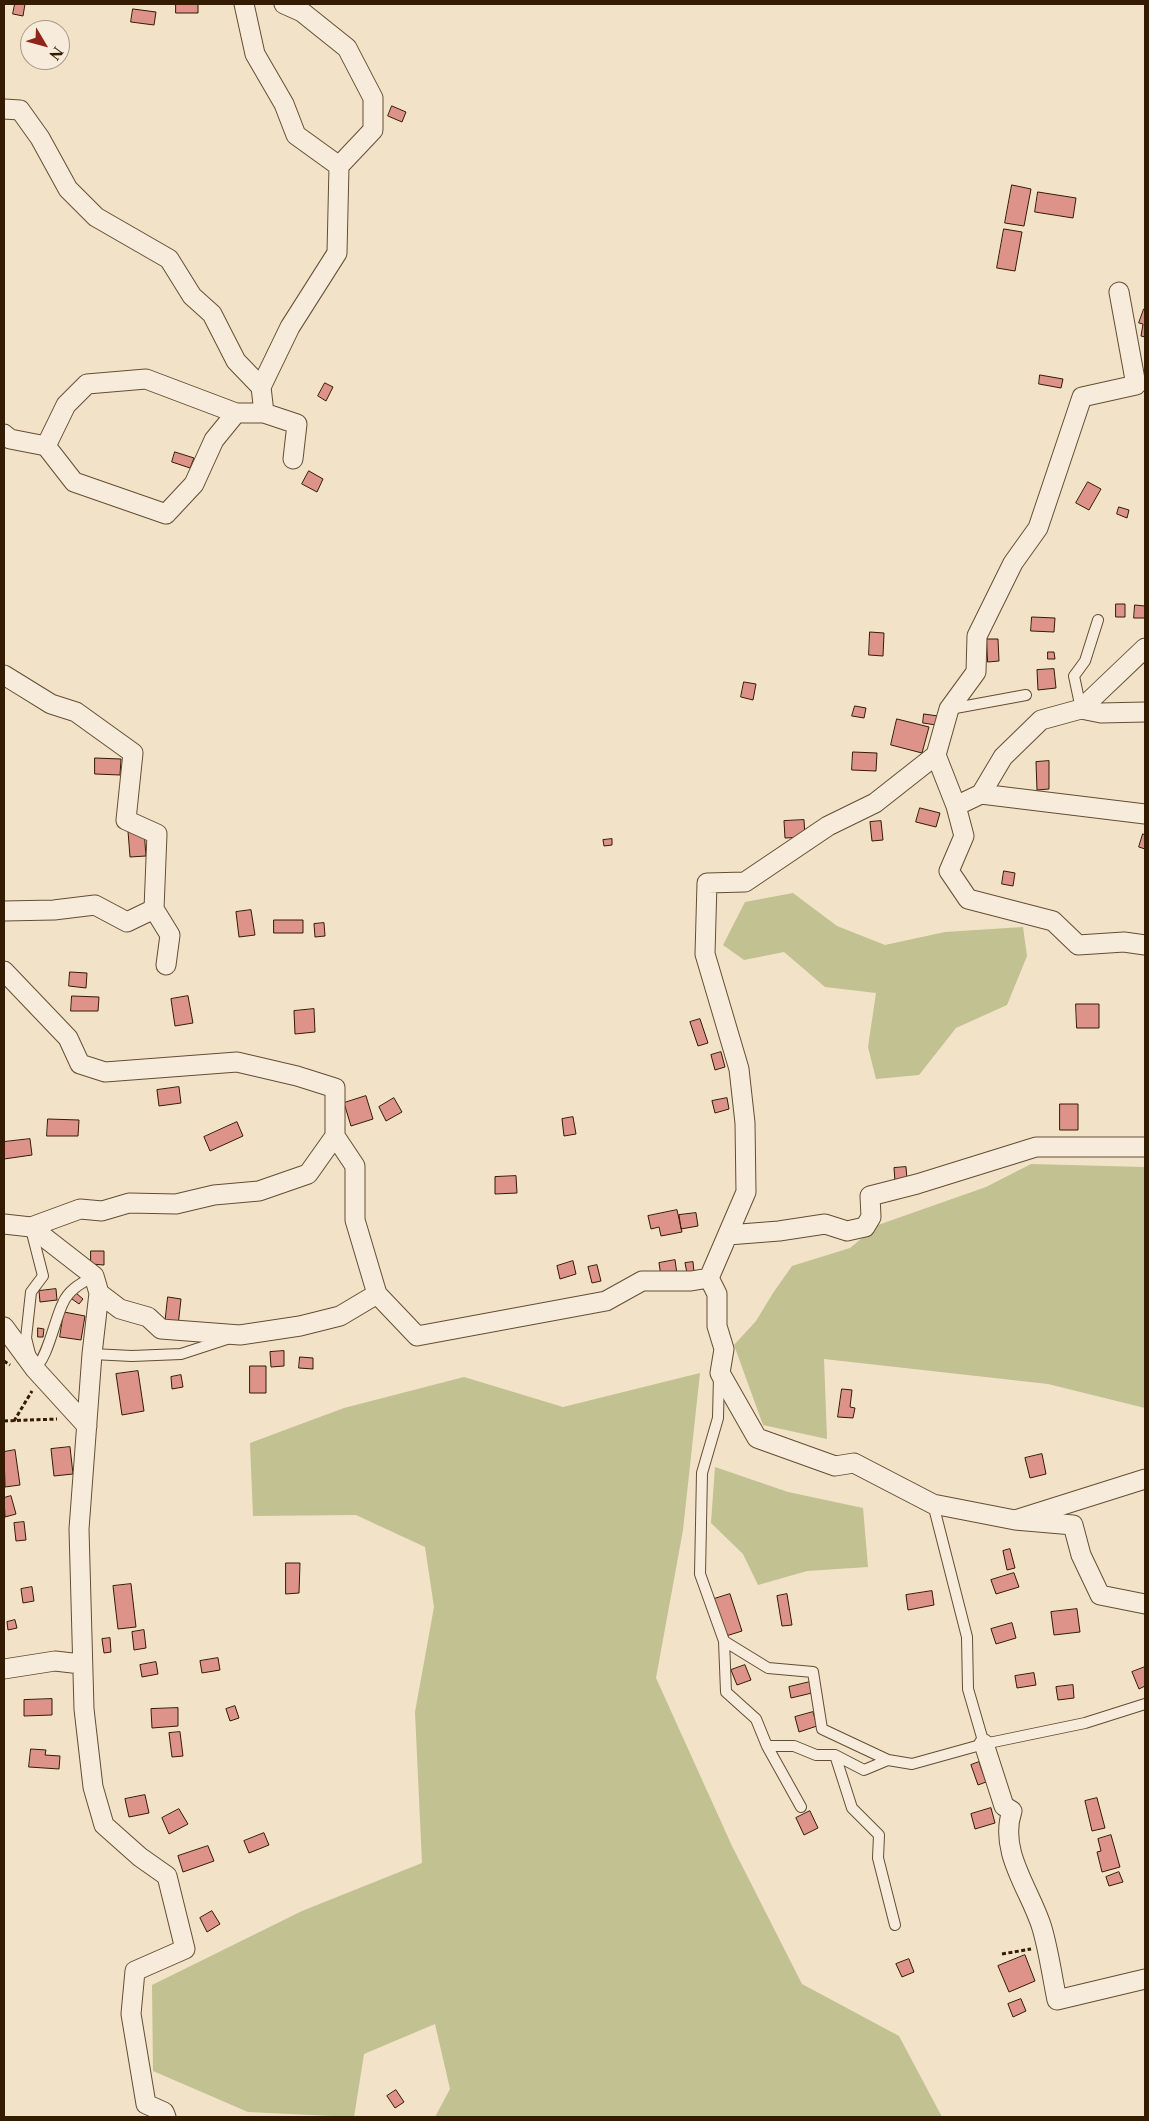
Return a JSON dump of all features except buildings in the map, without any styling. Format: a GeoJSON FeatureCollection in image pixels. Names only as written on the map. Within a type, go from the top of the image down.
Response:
{"type":"FeatureCollection","features":[{"type":"Feature","properties":{"kind":"street"},"geometry":{"type":"LineString","coordinates":[[244,4],[255,54],[284,104],[296,135],[338,166]]}},
{"type":"Feature","properties":{"kind":"street"},"geometry":{"type":"LineString","coordinates":[[264,413],[261,387],[290,327],[337,253],[338,166],[374,130],[373,98],[347,48],[302,12],[284,4]]}},
{"type":"Feature","properties":{"kind":"street"},"geometry":{"type":"LineString","coordinates":[[4,109],[20,110],[40,138],[68,189],[96,217],[169,258],[192,296],[212,314],[236,361],[261,387]]}},
{"type":"Feature","properties":{"kind":"street"},"geometry":{"type":"LineString","coordinates":[[1119,292],[1136,385],[1082,397],[1038,528],[1013,563],[977,636],[976,672],[949,709],[936,755],[875,803],[828,826],[745,882],[707,883],[705,954],[739,1069],[745,1123],[746,1192],[709,1278],[716,1294],[717,1326],[724,1348],[720,1373],[757,1438],[835,1466],[854,1463],[933,1504],[1015,1520],[1073,1525],[1082,1554],[1100,1595],[1145,1604]]}},
{"type":"Feature","properties":{"kind":"street"},"geometry":{"type":"LineString","coordinates":[[46,446],[66,405],[87,384],[146,379],[183,395],[236,412],[264,413],[297,424],[293,459]]}},
{"type":"Feature","properties":{"kind":"street"},"geometry":{"type":"LineString","coordinates":[[4,434],[10,439],[46,446],[74,482],[166,514],[194,484],[214,440],[236,412]]}},
{"type":"Feature","properties":{"kind":"street"},"geometry":{"type":"LineString","coordinates":[[1081,710],[1145,648]]}},
{"type":"Feature","properties":{"kind":"street"},"geometry":{"type":"LineString","coordinates":[[4,675],[50,704],[76,712],[133,753],[126,820],[157,834],[154,909],[170,935],[166,964]]}},
{"type":"Feature","properties":{"kind":"street"},"geometry":{"type":"LineString","coordinates":[[956,806],[981,794],[1004,757],[1041,720],[1081,710],[1101,713],[1145,712]]}},
{"type":"Feature","properties":{"kind":"street"},"geometry":{"type":"LineString","coordinates":[[936,755],[956,806],[964,836],[949,871],[968,899],[1053,921],[1078,945],[1124,942],[1145,945]]}},
{"type":"Feature","properties":{"kind":"street"},"geometry":{"type":"LineString","coordinates":[[981,794],[1145,814]]}},
{"type":"Feature","properties":{"kind":"street"},"geometry":{"type":"LineString","coordinates":[[4,910],[54,910],[94,905],[127,922],[154,909]]}},
{"type":"Feature","properties":{"kind":"street"},"geometry":{"type":"LineString","coordinates":[[4,971],[68,1038],[80,1064],[105,1072],[237,1062],[297,1076],[335,1088],[335,1136],[355,1166],[355,1220],[377,1294],[417,1336],[606,1301],[642,1281],[691,1281],[709,1278]]}},
{"type":"Feature","properties":{"kind":"street"},"geometry":{"type":"LineString","coordinates":[[4,1224],[31,1227],[80,1209],[102,1211],[129,1203],[176,1204],[214,1195],[259,1191],[308,1174],[335,1136]]}},
{"type":"Feature","properties":{"kind":"street"},"geometry":{"type":"LineString","coordinates":[[728,1235],[779,1231],[825,1224],[847,1230],[864,1228],[871,1217],[870,1196],[917,1184],[1036,1147],[1145,1147]]}},
{"type":"Feature","properties":{"kind":"street"},"geometry":{"type":"LineString","coordinates":[[31,1227],[97,1284],[120,1309],[148,1317],[161,1328],[240,1335],[300,1326],[340,1316],[377,1294]]}},
{"type":"Feature","properties":{"kind":"street"},"geometry":{"type":"LineString","coordinates":[[97,1284],[79,1529],[81,1664],[93,1787],[104,1825],[140,1857],[167,1876],[185,1949],[135,1971],[132,2014],[146,2104],[164,2112],[166,2117]]}},
{"type":"Feature","properties":{"kind":"street"},"geometry":{"type":"LineString","coordinates":[[4,1326],[35,1370],[86,1426]]}},
{"type":"Feature","properties":{"kind":"street"},"geometry":{"type":"LineString","coordinates":[[1015,1520],[1145,1479]]}},
{"type":"Feature","properties":{"kind":"street"},"geometry":{"type":"LineString","coordinates":[[4,1669],[55,1661],[81,1664]]}},
{"type":"Feature","properties":{"kind":"street"},"geometry":{"type":"LineString","coordinates":[[984,1744],[1004,1806],[1012,1811],[1009,1819],[1012,1858],[1042,1928],[1057,2000],[1145,1979]]}},
{"type":"Feature","properties":{"kind":"lane"},"geometry":{"type":"LineString","coordinates":[[1081,710],[1074,676],[1085,661],[1098,620]]}},
{"type":"Feature","properties":{"kind":"lane"},"geometry":{"type":"LineString","coordinates":[[949,709],[1026,695]]}},
{"type":"Feature","properties":{"kind":"lane"},"geometry":{"type":"LineString","coordinates":[[31,1227],[43,1276],[31,1292],[26,1338],[35,1370]]}},
{"type":"Feature","properties":{"kind":"lane"},"geometry":{"type":"LineString","coordinates":[[35,1370],[53,1336],[63,1303],[74,1287],[97,1284]]}},
{"type":"Feature","properties":{"kind":"lane"},"geometry":{"type":"LineString","coordinates":[[4,1326],[26,1338]]}},
{"type":"Feature","properties":{"kind":"lane"},"geometry":{"type":"LineString","coordinates":[[92,1354],[132,1356],[181,1354],[240,1335]]}},
{"type":"Feature","properties":{"kind":"lane"},"geometry":{"type":"LineString","coordinates":[[720,1373],[718,1418],[702,1473],[700,1574],[724,1641],[726,1692],[756,1720],[767,1746],[800,1807]]}},
{"type":"Feature","properties":{"kind":"lane"},"geometry":{"type":"LineString","coordinates":[[933,1504],[967,1637],[968,1688],[984,1744]]}},
{"type":"Feature","properties":{"kind":"lane"},"geometry":{"type":"LineString","coordinates":[[724,1641],[768,1668],[813,1672],[822,1729],[888,1760],[912,1764],[984,1744],[1085,1723],[1145,1704]]}},
{"type":"Feature","properties":{"kind":"lane"},"geometry":{"type":"LineString","coordinates":[[767,1746],[794,1746],[816,1755],[835,1755],[864,1770],[888,1760]]}},
{"type":"Feature","properties":{"kind":"lane"},"geometry":{"type":"LineString","coordinates":[[835,1755],[852,1808],[879,1835],[878,1858],[895,1925]]}},
{"type":"Feature","properties":{"kind":"path"},"geometry":{"type":"LineString","coordinates":[[4,1421],[60,1419]]}},
{"type":"Feature","properties":{"kind":"path"},"geometry":{"type":"LineString","coordinates":[[1002,1954],[1030,1950],[1042,1928]]}},
{"type":"Feature","properties":{"kind":"green space"},"geometry":{"type":"Polygon","coordinates":[[[793,893],[837,926],[885,945],[945,932],[1023,927],[1027,956],[1007,1005],[956,1028],[919,1075],[876,1079],[868,1047],[876,993],[825,987],[784,952],[744,960],[723,945],[745,902],[793,893]]]}},
{"type":"Feature","properties":{"kind":"green space"},"geometry":{"type":"Polygon","coordinates":[[[1031,1164],[1145,1167],[1145,1408],[1048,1384],[824,1359],[827,1439],[763,1425],[734,1345],[756,1321],[792,1266],[850,1248],[878,1225],[986,1187],[1031,1164]]]}},
{"type":"Feature","properties":{"kind":"green space"},"geometry":{"type":"Polygon","coordinates":[[[700,1373],[683,1530],[656,1678],[732,1846],[802,1984],[899,2036],[942,2117],[435,2117],[450,2089],[435,2024],[364,2054],[354,2117],[248,2112],[153,2071],[152,1985],[302,1911],[422,1863],[415,1712],[434,1607],[425,1547],[356,1515],[253,1516],[250,1443],[344,1408],[464,1377],[563,1407],[700,1373]]]}},
{"type":"Feature","properties":{"kind":"green space"},"geometry":{"type":"Polygon","coordinates":[[[715,1467],[788,1492],[863,1508],[868,1567],[807,1571],[758,1585],[743,1554],[711,1523],[715,1467]]]}}]}
